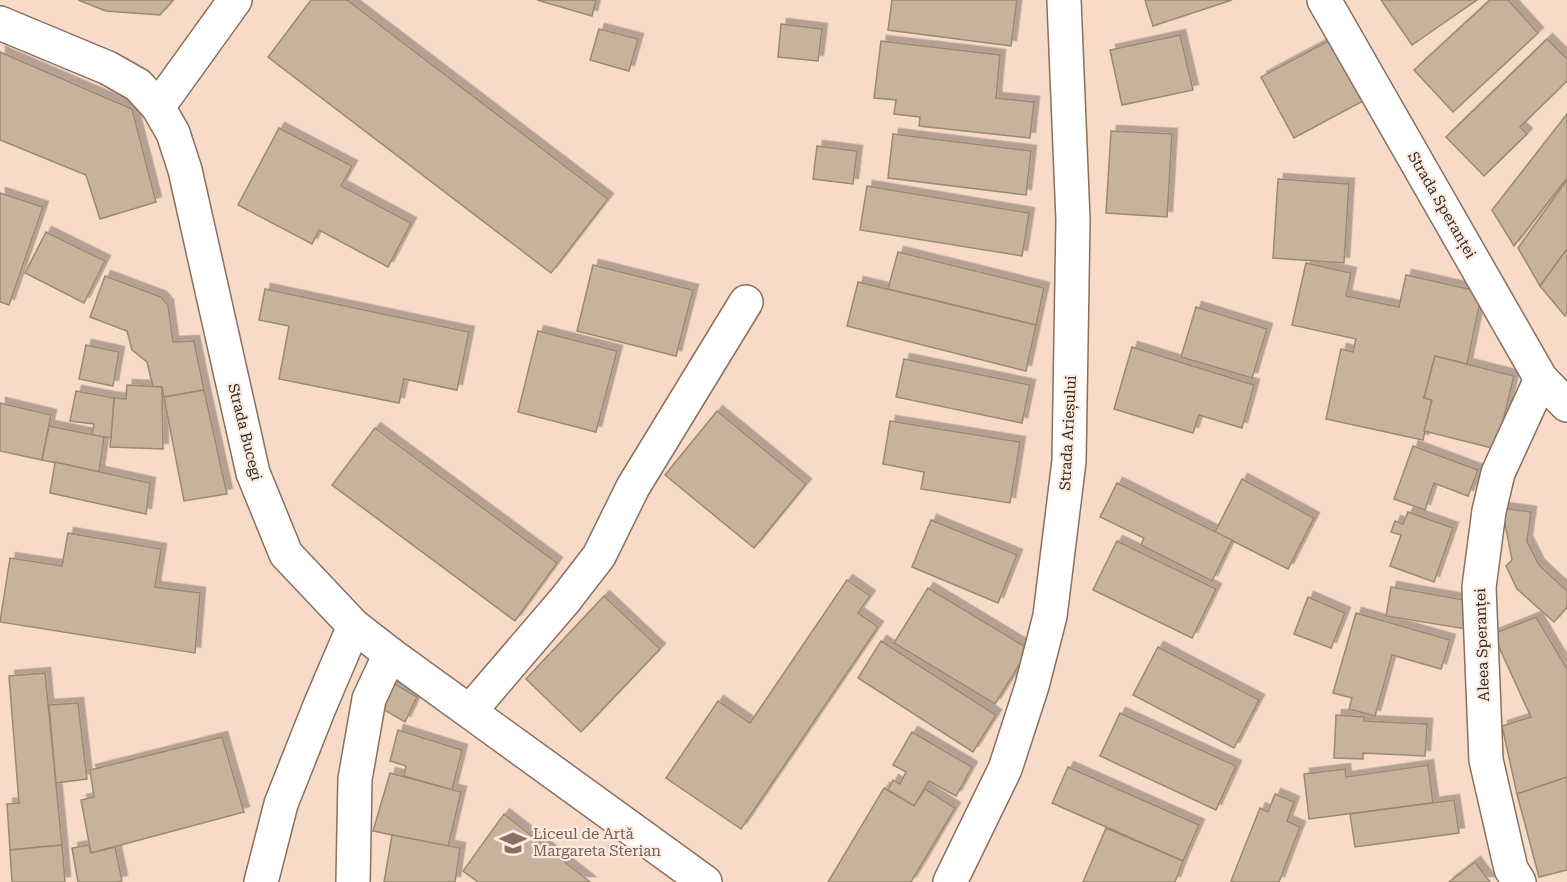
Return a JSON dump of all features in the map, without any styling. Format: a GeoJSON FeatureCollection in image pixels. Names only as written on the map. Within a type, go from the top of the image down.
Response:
{"type":"FeatureCollection","features":[{"type":"Feature","properties":{"kind":"street"},"geometry":{"type":"LineString","coordinates":[[158,107],[235,0]]}},
{"type":"Feature","properties":{"kind":"street","name":"Strada Arieșului"},"geometry":{"type":"LineString","coordinates":[[950,882],[1005,769],[1032,686],[1050,616],[1069,461],[1073,220],[1064,0]]}},
{"type":"Feature","properties":{"kind":"street","name":"Strada Speranței"},"geometry":{"type":"LineString","coordinates":[[1324,0],[1541,379],[1567,405]]}},
{"type":"Feature","properties":{"kind":"street","name":"Strada Bucegi"},"geometry":{"type":"LineString","coordinates":[[0,23],[108,68],[138,85],[158,107],[173,133],[185,170],[253,473],[286,554],[354,626],[705,882]]}},
{"type":"Feature","properties":{"kind":"street"},"geometry":{"type":"LineString","coordinates":[[470,711],[566,600],[599,556],[633,487],[746,302]]}},
{"type":"Feature","properties":{"kind":"street","name":"Aleea Speranței"},"geometry":{"type":"LineString","coordinates":[[1519,882],[1511,869],[1486,760],[1479,587],[1489,511],[1498,473],[1541,379]]}},
{"type":"Feature","properties":{"kind":"street"},"geometry":{"type":"LineString","coordinates":[[261,882],[281,804],[354,626]]}},
{"type":"Feature","properties":{"kind":"street"},"geometry":{"type":"LineString","coordinates":[[353,882],[357,768],[369,699],[390,654]]}},
{"type":"Feature","properties":{"kind":"building"},"geometry":{"type":"Polygon","coordinates":[[[78,0],[173,0],[160,15],[106,11],[78,0]]]}},
{"type":"Feature","properties":{"kind":"building"},"geometry":{"type":"Polygon","coordinates":[[[311,0],[347,0],[608,199],[551,273],[268,57],[311,0]]]}},
{"type":"Feature","properties":{"kind":"building"},"geometry":{"type":"Polygon","coordinates":[[[537,0],[596,0],[592,16],[537,0]]]}},
{"type":"Feature","properties":{"kind":"building"},"geometry":{"type":"Polygon","coordinates":[[[892,0],[1017,0],[1011,46],[888,30],[892,0]]]}},
{"type":"Feature","properties":{"kind":"building"},"geometry":{"type":"Polygon","coordinates":[[[1145,0],[1232,0],[1153,26],[1145,0]]]}},
{"type":"Feature","properties":{"kind":"building"},"geometry":{"type":"Polygon","coordinates":[[[1381,0],[1477,0],[1412,45],[1381,0]]]}},
{"type":"Feature","properties":{"kind":"building"},"geometry":{"type":"Polygon","coordinates":[[[1490,0],[1508,0],[1538,33],[1453,112],[1414,70],[1490,0]]]}},
{"type":"Feature","properties":{"kind":"building"},"geometry":{"type":"Polygon","coordinates":[[[781,24],[822,29],[818,61],[778,57],[781,24]]]}},
{"type":"Feature","properties":{"kind":"building"},"geometry":{"type":"Polygon","coordinates":[[[599,29],[638,39],[629,71],[590,60],[599,29]]]}},
{"type":"Feature","properties":{"kind":"building"},"geometry":{"type":"Polygon","coordinates":[[[1180,35],[1193,90],[1122,105],[1110,50],[1180,35]]]}},
{"type":"Feature","properties":{"kind":"building"},"geometry":{"type":"Polygon","coordinates":[[[1332,39],[1365,100],[1294,138],[1261,77],[1332,39]]]}},
{"type":"Feature","properties":{"kind":"building"},"geometry":{"type":"Polygon","coordinates":[[[1547,39],[1567,59],[1567,81],[1520,127],[1527,134],[1484,176],[1446,137],[1547,39]]]}},
{"type":"Feature","properties":{"kind":"building"},"geometry":{"type":"Polygon","coordinates":[[[881,41],[1000,55],[996,98],[1034,102],[1030,138],[919,126],[920,117],[894,114],[896,100],[874,98],[881,41]]]}},
{"type":"Feature","properties":{"kind":"building"},"geometry":{"type":"Polygon","coordinates":[[[0,52],[132,109],[156,202],[100,219],[86,175],[0,140],[0,52]]]}},
{"type":"Feature","properties":{"kind":"building"},"geometry":{"type":"Polygon","coordinates":[[[1567,114],[1567,178],[1514,246],[1492,210],[1567,114]]]}},
{"type":"Feature","properties":{"kind":"building"},"geometry":{"type":"Polygon","coordinates":[[[279,128],[352,166],[341,186],[411,223],[388,267],[319,230],[312,244],[238,205],[279,128]]]}},
{"type":"Feature","properties":{"kind":"building"},"geometry":{"type":"Polygon","coordinates":[[[1111,131],[1172,134],[1167,217],[1106,213],[1111,131]]]}},
{"type":"Feature","properties":{"kind":"building"},"geometry":{"type":"Polygon","coordinates":[[[893,134],[1031,151],[1026,195],[888,178],[893,134]]]}},
{"type":"Feature","properties":{"kind":"building"},"geometry":{"type":"Polygon","coordinates":[[[817,146],[857,151],[853,184],[813,179],[817,146]]]}},
{"type":"Feature","properties":{"kind":"building"},"geometry":{"type":"Polygon","coordinates":[[[1278,179],[1349,184],[1344,263],[1273,258],[1278,179]]]}},
{"type":"Feature","properties":{"kind":"building"},"geometry":{"type":"Polygon","coordinates":[[[1567,180],[1567,249],[1540,286],[1518,248],[1567,180]]]}},
{"type":"Feature","properties":{"kind":"building"},"geometry":{"type":"Polygon","coordinates":[[[867,186],[1029,213],[1022,256],[860,230],[867,186]]]}},
{"type":"Feature","properties":{"kind":"building"},"geometry":{"type":"Polygon","coordinates":[[[0,193],[43,207],[9,305],[0,302],[0,193]]]}},
{"type":"Feature","properties":{"kind":"building"},"geometry":{"type":"Polygon","coordinates":[[[46,232],[105,261],[84,303],[25,273],[46,232]]]}},
{"type":"Feature","properties":{"kind":"building"},"geometry":{"type":"Polygon","coordinates":[[[1567,249],[1567,313],[1565,316],[1540,286],[1567,249]]]}},
{"type":"Feature","properties":{"kind":"building"},"geometry":{"type":"Polygon","coordinates":[[[898,252],[1044,288],[1036,325],[888,289],[898,252]]]}},
{"type":"Feature","properties":{"kind":"building"},"geometry":{"type":"Polygon","coordinates":[[[1306,263],[1351,273],[1346,296],[1399,307],[1406,275],[1482,292],[1467,364],[1435,356],[1424,398],[1432,400],[1423,440],[1326,419],[1341,349],[1353,352],[1356,339],[1292,325],[1306,263]]]}},
{"type":"Feature","properties":{"kind":"building"},"geometry":{"type":"Polygon","coordinates":[[[593,265],[693,290],[676,356],[577,331],[593,265]]]}},
{"type":"Feature","properties":{"kind":"building"},"geometry":{"type":"Polygon","coordinates":[[[105,276],[161,297],[168,305],[173,342],[194,341],[204,390],[164,397],[162,387],[153,387],[147,362],[132,350],[127,331],[90,317],[105,276]]]}},
{"type":"Feature","properties":{"kind":"building"},"geometry":{"type":"Polygon","coordinates":[[[858,282],[1036,325],[1026,371],[847,326],[858,282]]]}},
{"type":"Feature","properties":{"kind":"building"},"geometry":{"type":"Polygon","coordinates":[[[265,289],[469,332],[457,390],[404,379],[399,403],[279,379],[289,326],[259,320],[265,289]]]}},
{"type":"Feature","properties":{"kind":"building"},"geometry":{"type":"Polygon","coordinates":[[[1196,307],[1267,329],[1252,378],[1181,357],[1196,307]]]}},
{"type":"Feature","properties":{"kind":"building"},"geometry":{"type":"Polygon","coordinates":[[[538,331],[617,351],[596,432],[518,412],[538,331]]]}},
{"type":"Feature","properties":{"kind":"building"},"geometry":{"type":"Polygon","coordinates":[[[86,345],[119,352],[113,386],[79,379],[86,345]]]}},
{"type":"Feature","properties":{"kind":"building"},"geometry":{"type":"Polygon","coordinates":[[[1132,347],[1254,385],[1242,428],[1199,415],[1193,433],[1114,409],[1132,347]]]}},
{"type":"Feature","properties":{"kind":"building"},"geometry":{"type":"Polygon","coordinates":[[[1435,356],[1514,376],[1496,449],[1424,431],[1432,400],[1424,398],[1435,356]]]}},
{"type":"Feature","properties":{"kind":"building"},"geometry":{"type":"Polygon","coordinates":[[[904,359],[1030,385],[1022,423],[896,397],[904,359]]]}},
{"type":"Feature","properties":{"kind":"building"},"geometry":{"type":"Polygon","coordinates":[[[127,385],[162,387],[163,449],[110,447],[114,398],[126,399],[127,385]]]}},
{"type":"Feature","properties":{"kind":"building"},"geometry":{"type":"Polygon","coordinates":[[[204,390],[227,494],[184,501],[164,397],[204,390]]]}},
{"type":"Feature","properties":{"kind":"building"},"geometry":{"type":"Polygon","coordinates":[[[76,391],[114,398],[111,438],[92,435],[94,424],[70,421],[76,391]]]}},
{"type":"Feature","properties":{"kind":"building"},"geometry":{"type":"Polygon","coordinates":[[[0,403],[51,415],[42,460],[0,451],[0,403]]]}},
{"type":"Feature","properties":{"kind":"building"},"geometry":{"type":"Polygon","coordinates":[[[717,411],[806,484],[754,548],[665,475],[717,411]]]}},
{"type":"Feature","properties":{"kind":"building"},"geometry":{"type":"Polygon","coordinates":[[[890,421],[1020,442],[1010,503],[921,489],[924,472],[883,464],[890,421]]]}},
{"type":"Feature","properties":{"kind":"building"},"geometry":{"type":"Polygon","coordinates":[[[49,426],[104,437],[99,472],[42,460],[49,426]]]}},
{"type":"Feature","properties":{"kind":"building"},"geometry":{"type":"Polygon","coordinates":[[[375,428],[557,563],[515,621],[332,485],[375,428]]]}},
{"type":"Feature","properties":{"kind":"building"},"geometry":{"type":"Polygon","coordinates":[[[1413,446],[1478,470],[1468,496],[1434,483],[1425,510],[1394,499],[1413,446]]]}},
{"type":"Feature","properties":{"kind":"building"},"geometry":{"type":"Polygon","coordinates":[[[55,462],[150,483],[146,514],[50,493],[55,462]]]}},
{"type":"Feature","properties":{"kind":"building"},"geometry":{"type":"Polygon","coordinates":[[[1242,479],[1314,518],[1288,569],[1215,532],[1242,479]]]}},
{"type":"Feature","properties":{"kind":"building"},"geometry":{"type":"Polygon","coordinates":[[[1117,483],[1232,540],[1212,581],[1141,545],[1144,538],[1100,517],[1117,483]]]}},
{"type":"Feature","properties":{"kind":"building"},"geometry":{"type":"Polygon","coordinates":[[[1502,508],[1531,512],[1527,541],[1539,565],[1567,591],[1567,607],[1554,622],[1517,589],[1506,566],[1512,560],[1502,508]]]}},
{"type":"Feature","properties":{"kind":"building"},"geometry":{"type":"Polygon","coordinates":[[[1408,512],[1453,528],[1434,582],[1390,566],[1401,535],[1391,532],[1395,521],[1403,524],[1408,512]]]}},
{"type":"Feature","properties":{"kind":"building"},"geometry":{"type":"Polygon","coordinates":[[[931,520],[1017,555],[998,603],[912,567],[931,520]]]}},
{"type":"Feature","properties":{"kind":"building"},"geometry":{"type":"Polygon","coordinates":[[[68,533],[161,549],[155,587],[200,593],[195,653],[0,622],[10,558],[62,566],[68,533]]]}},
{"type":"Feature","properties":{"kind":"building"},"geometry":{"type":"Polygon","coordinates":[[[1117,541],[1216,589],[1192,638],[1093,590],[1117,541]]]}},
{"type":"Feature","properties":{"kind":"building"},"geometry":{"type":"Polygon","coordinates":[[[847,580],[870,596],[858,613],[878,627],[741,829],[666,778],[718,701],[750,723],[847,580]]]}},
{"type":"Feature","properties":{"kind":"building"},"geometry":{"type":"Polygon","coordinates":[[[1391,587],[1470,601],[1466,629],[1386,616],[1391,587]]]}},
{"type":"Feature","properties":{"kind":"building"},"geometry":{"type":"Polygon","coordinates":[[[928,588],[1029,649],[995,704],[894,643],[928,588]]]}},
{"type":"Feature","properties":{"kind":"building"},"geometry":{"type":"Polygon","coordinates":[[[604,596],[660,649],[581,732],[526,679],[604,596]]]}},
{"type":"Feature","properties":{"kind":"building"},"geometry":{"type":"Polygon","coordinates":[[[1308,597],[1345,613],[1331,648],[1294,634],[1308,597]]]}},
{"type":"Feature","properties":{"kind":"building"},"geometry":{"type":"Polygon","coordinates":[[[1356,613],[1450,640],[1441,669],[1392,655],[1375,716],[1349,709],[1352,698],[1333,693],[1356,613]]]}},
{"type":"Feature","properties":{"kind":"building"},"geometry":{"type":"Polygon","coordinates":[[[1536,617],[1567,669],[1567,777],[1517,794],[1502,726],[1531,717],[1493,634],[1536,617]]]}},
{"type":"Feature","properties":{"kind":"building"},"geometry":{"type":"Polygon","coordinates":[[[881,641],[996,715],[973,752],[858,678],[881,641]]]}},
{"type":"Feature","properties":{"kind":"building"},"geometry":{"type":"Polygon","coordinates":[[[1158,647],[1259,700],[1234,748],[1133,695],[1158,647]]]}},
{"type":"Feature","properties":{"kind":"building"},"geometry":{"type":"Polygon","coordinates":[[[45,673],[62,845],[10,850],[7,804],[19,803],[9,676],[45,673]]]}},
{"type":"Feature","properties":{"kind":"building"},"geometry":{"type":"Polygon","coordinates":[[[390,681],[417,697],[405,722],[376,705],[390,681]]]}},
{"type":"Feature","properties":{"kind":"building"},"geometry":{"type":"Polygon","coordinates":[[[78,703],[87,779],[56,783],[49,705],[78,703]]]}},
{"type":"Feature","properties":{"kind":"building"},"geometry":{"type":"Polygon","coordinates":[[[1120,713],[1236,766],[1216,810],[1100,756],[1120,713]]]}},
{"type":"Feature","properties":{"kind":"building"},"geometry":{"type":"Polygon","coordinates":[[[1336,715],[1364,717],[1364,721],[1427,724],[1425,756],[1363,753],[1363,759],[1334,758],[1336,715]]]}},
{"type":"Feature","properties":{"kind":"building"},"geometry":{"type":"Polygon","coordinates":[[[398,730],[462,750],[452,790],[404,776],[406,766],[390,761],[398,730]]]}},
{"type":"Feature","properties":{"kind":"building"},"geometry":{"type":"Polygon","coordinates":[[[912,732],[972,767],[956,796],[929,781],[914,806],[888,790],[893,780],[900,784],[906,772],[893,765],[912,732]]]}},
{"type":"Feature","properties":{"kind":"building"},"geometry":{"type":"Polygon","coordinates":[[[222,737],[244,812],[91,853],[81,800],[94,797],[90,770],[222,737]]]}},
{"type":"Feature","properties":{"kind":"building"},"geometry":{"type":"Polygon","coordinates":[[[1428,765],[1433,803],[1309,819],[1304,774],[1345,769],[1346,777],[1428,765]]]}},
{"type":"Feature","properties":{"kind":"building"},"geometry":{"type":"Polygon","coordinates":[[[1068,767],[1199,825],[1183,861],[1052,803],[1068,767]]]}},
{"type":"Feature","properties":{"kind":"building"},"geometry":{"type":"Polygon","coordinates":[[[390,773],[461,792],[448,847],[373,831],[390,773]]]}},
{"type":"Feature","properties":{"kind":"building"},"geometry":{"type":"Polygon","coordinates":[[[1567,777],[1567,870],[1539,877],[1517,794],[1567,777]]]}},
{"type":"Feature","properties":{"kind":"building"},"geometry":{"type":"Polygon","coordinates":[[[884,788],[914,806],[925,789],[955,808],[911,882],[828,882],[884,788]]]}},
{"type":"Feature","properties":{"kind":"building"},"geometry":{"type":"Polygon","coordinates":[[[1275,794],[1294,802],[1287,821],[1300,827],[1279,882],[1231,881],[1260,808],[1268,812],[1275,794]]]}},
{"type":"Feature","properties":{"kind":"building"},"geometry":{"type":"Polygon","coordinates":[[[1454,800],[1459,833],[1355,847],[1350,814],[1454,800]]]}},
{"type":"Feature","properties":{"kind":"building","name":"Liceul de Artă Margareta Sterian"},"geometry":{"type":"Polygon","coordinates":[[[504,814],[590,882],[478,882],[463,871],[504,814]]]}},
{"type":"Feature","properties":{"kind":"building"},"geometry":{"type":"Polygon","coordinates":[[[1106,828],[1183,861],[1175,882],[1083,882],[1106,828]]]}},
{"type":"Feature","properties":{"kind":"building"},"geometry":{"type":"Polygon","coordinates":[[[392,835],[460,848],[455,882],[384,882],[392,835]]]}},
{"type":"Feature","properties":{"kind":"building"},"geometry":{"type":"Polygon","coordinates":[[[62,845],[65,882],[12,882],[10,850],[62,845]]]}},
{"type":"Feature","properties":{"kind":"building"},"geometry":{"type":"Polygon","coordinates":[[[89,845],[91,853],[115,847],[122,881],[78,882],[72,848],[89,845]]]}},
{"type":"Feature","properties":{"kind":"building"},"geometry":{"type":"Polygon","coordinates":[[[1475,862],[1490,882],[1449,882],[1475,862]]]}},
{"type":"Feature","properties":{"kind":"place","name":"Liceul de Artă Margareta Sterian"},"geometry":{"type":"Point","coordinates":[513,843]}}]}
